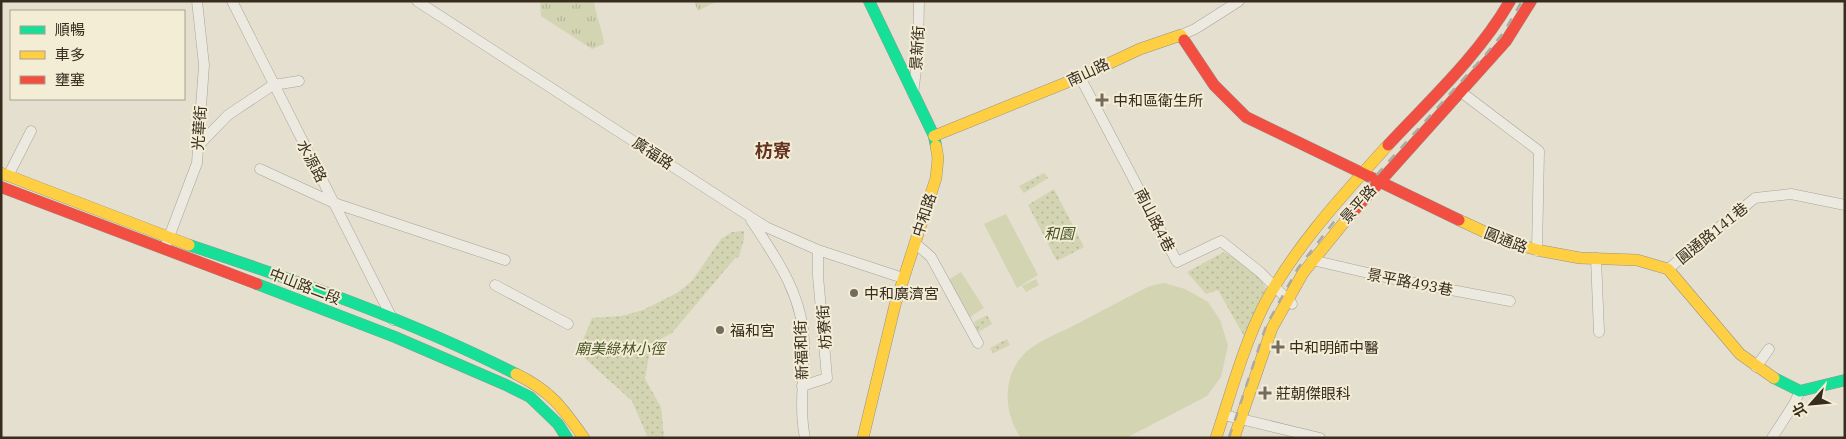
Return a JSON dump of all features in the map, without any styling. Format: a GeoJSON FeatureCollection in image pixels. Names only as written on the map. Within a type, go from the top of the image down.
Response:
{"type":"FeatureCollection","features":[{"type":"Feature","properties":{"kind":"street","name":"光華街"},"geometry":{"type":"LineString","coordinates":[[165,250],[197,164],[204,65],[197,1]]}},
{"type":"Feature","properties":{"kind":"street","name":"水源路"},"geometry":{"type":"LineString","coordinates":[[232,1],[393,320]]}},
{"type":"Feature","properties":{"kind":"street","name":"廣福路"},"geometry":{"type":"LineString","coordinates":[[416,1],[766,227],[818,250],[902,278]]}},
{"type":"Feature","properties":{"kind":"street","name":"中和路"},"geometry":{"type":"LineString","coordinates":[[863,438],[902,278],[936,178],[938,158],[934,136],[869,1]]}},
{"type":"Feature","properties":{"kind":"street","name":"景新街"},"geometry":{"type":"LineString","coordinates":[[913,95],[918,54],[919,1]]}},
{"type":"Feature","properties":{"kind":"street","name":"南山路"},"geometry":{"type":"LineString","coordinates":[[934,136],[1080,77],[1140,49],[1181,35],[1213,18],[1239,1]]}},
{"type":"Feature","properties":{"kind":"street","name":"景平路"},"geometry":{"type":"LineString","coordinates":[[1216,438],[1245,349],[1274,287],[1315,226],[1480,44],[1498,22],[1510,1]]}},
{"type":"Feature","properties":{"kind":"street","name":"景平路"},"geometry":{"type":"LineString","coordinates":[[1234,438],[1260,360],[1312,260],[1379,181],[1506,41],[1531,1]]}},
{"type":"Feature","properties":{"kind":"street","name":"圓通路"},"geometry":{"type":"LineString","coordinates":[[1181,35],[1208,78],[1241,115],[1362,174],[1504,241],[1537,251],[1596,258],[1656,262],[1668,269]]}},
{"type":"Feature","properties":{"kind":"street","name":"南山路4巷"},"geometry":{"type":"LineString","coordinates":[[1080,77],[1177,262],[1221,241],[1260,272],[1290,302]]}},
{"type":"Feature","properties":{"kind":"street"},"geometry":{"type":"LineString","coordinates":[[198,146],[228,115],[273,85],[299,81]]}},
{"type":"Feature","properties":{"kind":"street"},"geometry":{"type":"LineString","coordinates":[[1461,92],[1539,151],[1537,251]]}},
{"type":"Feature","properties":{"kind":"street"},"geometry":{"type":"LineString","coordinates":[[4,174],[31,131]]}},
{"type":"Feature","properties":{"kind":"street"},"geometry":{"type":"LineString","coordinates":[[260,169],[334,204],[505,260]]}},
{"type":"Feature","properties":{"kind":"street","name":"中山路二段"},"geometry":{"type":"LineString","coordinates":[[4,174],[168,238],[292,279],[472,351],[535,383],[558,401],[584,438]]}},
{"type":"Feature","properties":{"kind":"street","name":"中山路二段"},"geometry":{"type":"LineString","coordinates":[[1,188],[395,337],[506,384],[530,397],[558,424],[567,438]]}},
{"type":"Feature","properties":{"kind":"street","name":"圓通路141巷"},"geometry":{"type":"LineString","coordinates":[[1668,269],[1756,198],[1792,194],[1845,205]]}},
{"type":"Feature","properties":{"kind":"street","name":"新福和街"},"geometry":{"type":"LineString","coordinates":[[748,216],[784,270],[797,300],[803,324],[802,386],[805,438]]}},
{"type":"Feature","properties":{"kind":"street"},"geometry":{"type":"LineString","coordinates":[[915,243],[931,257],[978,343]]}},
{"type":"Feature","properties":{"kind":"street","name":"枋寮街"},"geometry":{"type":"LineString","coordinates":[[802,386],[827,378],[818,276],[818,250]]}},
{"type":"Feature","properties":{"kind":"street"},"geometry":{"type":"LineString","coordinates":[[1596,258],[1599,332]]}},
{"type":"Feature","properties":{"kind":"street","name":"景平路493巷"},"geometry":{"type":"LineString","coordinates":[[1312,260],[1398,280],[1510,301]]}},
{"type":"Feature","properties":{"kind":"street"},"geometry":{"type":"LineString","coordinates":[[1668,269],[1740,354],[1756,367],[1800,391],[1845,380]]}},
{"type":"Feature","properties":{"kind":"street"},"geometry":{"type":"LineString","coordinates":[[495,285],[568,324]]}},
{"type":"Feature","properties":{"kind":"street"},"geometry":{"type":"LineString","coordinates":[[1756,367],[1769,349]]}},
{"type":"Feature","properties":{"kind":"street"},"geometry":{"type":"LineString","coordinates":[[1772,438],[1800,391]]}},
{"type":"Feature","properties":{"kind":"street"},"geometry":{"type":"LineString","coordinates":[[1224,415],[1320,438]]}},
{"type":"Feature","properties":{"kind":"green space"},"geometry":{"type":"Polygon","coordinates":[[[540,1],[594,1],[604,44],[592,49],[541,16],[540,1]]]}},
{"type":"Feature","properties":{"kind":"green space"},"geometry":{"type":"Polygon","coordinates":[[[694,1],[717,1],[698,11],[694,1]]]}},
{"type":"Feature","properties":{"kind":"green space"},"geometry":{"type":"Polygon","coordinates":[[[1044,173],[1048,178],[1024,193],[1019,186],[1044,173]]]}},
{"type":"Feature","properties":{"kind":"green space","name":"和園"},"geometry":{"type":"Polygon","coordinates":[[[1054,189],[1084,247],[1057,261],[1028,205],[1054,189]]]}},
{"type":"Feature","properties":{"kind":"green space"},"geometry":{"type":"Polygon","coordinates":[[[1006,214],[1038,275],[1017,288],[984,224],[1006,214]]]}},
{"type":"Feature","properties":{"kind":"green space","name":"廟美綠林小徑"},"geometry":{"type":"Polygon","coordinates":[[[744,231],[744,239],[739,257],[735,258],[672,333],[651,344],[645,379],[661,407],[664,438],[648,438],[632,401],[578,352],[592,318],[622,316],[643,310],[677,293],[692,281],[721,239],[732,232],[744,231]]]}},
{"type":"Feature","properties":{"kind":"green space"},"geometry":{"type":"Polygon","coordinates":[[[1224,252],[1254,270],[1267,290],[1244,336],[1218,290],[1206,294],[1187,272],[1224,252]]]}},
{"type":"Feature","properties":{"kind":"green space"},"geometry":{"type":"Polygon","coordinates":[[[961,272],[984,308],[970,317],[948,280],[961,272]]]}},
{"type":"Feature","properties":{"kind":"green space"},"geometry":{"type":"Polygon","coordinates":[[[1036,279],[1039,285],[1026,292],[1022,286],[1036,279]]]}},
{"type":"Feature","properties":{"kind":"green space"},"geometry":{"type":"Polygon","coordinates":[[[1164,283],[1185,289],[1208,302],[1220,320],[1228,345],[1221,377],[1207,396],[1126,438],[1021,438],[1011,417],[1008,406],[1008,394],[1012,372],[1017,362],[1025,353],[1046,339],[1134,294],[1150,286],[1164,283]]]}},
{"type":"Feature","properties":{"kind":"green space"},"geometry":{"type":"Polygon","coordinates":[[[987,315],[992,324],[978,332],[974,322],[987,315]]]}},
{"type":"Feature","properties":{"kind":"green space"},"geometry":{"type":"Polygon","coordinates":[[[1007,339],[1010,345],[993,353],[990,348],[1007,339]]]}},
{"type":"Feature","properties":{"kind":"railway"},"geometry":{"type":"LineString","coordinates":[[1229,438],[1266,326],[1298,268],[1333,223],[1486,54],[1504,32],[1522,1]]}},
{"type":"Feature","properties":{"kind":"traffic: fast"},"geometry":{"type":"LineString","coordinates":[[869,1],[934,136],[936,146]]}},
{"type":"Feature","properties":{"kind":"traffic: fast"},"geometry":{"type":"LineString","coordinates":[[189,245],[314,288],[396,320],[516,374]]}},
{"type":"Feature","properties":{"kind":"traffic: fast"},"geometry":{"type":"LineString","coordinates":[[257,284],[395,337],[506,385],[530,397],[558,424],[567,438]]}},
{"type":"Feature","properties":{"kind":"traffic: fast"},"geometry":{"type":"LineString","coordinates":[[1774,378],[1800,391],[1845,380]]}},
{"type":"Feature","properties":{"kind":"traffic: slow"},"geometry":{"type":"LineString","coordinates":[[934,136],[1080,77],[1140,49],[1181,35],[1184,40]]}},
{"type":"Feature","properties":{"kind":"traffic: slow"},"geometry":{"type":"LineString","coordinates":[[1216,438],[1238,370],[1264,305],[1305,241],[1388,145]]}},
{"type":"Feature","properties":{"kind":"traffic: slow"},"geometry":{"type":"LineString","coordinates":[[863,438],[895,305],[936,178],[938,158],[936,146]]}},
{"type":"Feature","properties":{"kind":"traffic: slow"},"geometry":{"type":"LineString","coordinates":[[1,173],[189,245]]}},
{"type":"Feature","properties":{"kind":"traffic: slow"},"geometry":{"type":"LineString","coordinates":[[1234,438],[1272,328],[1303,273],[1350,215]]}},
{"type":"Feature","properties":{"kind":"traffic: slow"},"geometry":{"type":"LineString","coordinates":[[1459,220],[1504,241],[1542,251],[1580,258],[1637,260],[1668,269],[1740,354],[1774,378]]}},
{"type":"Feature","properties":{"kind":"traffic: slow"},"geometry":{"type":"LineString","coordinates":[[516,374],[528,380],[555,401],[584,438]]}},
{"type":"Feature","properties":{"kind":"traffic: jam"},"geometry":{"type":"LineString","coordinates":[[1388,145],[1469,58],[1498,21],[1510,1]]}},
{"type":"Feature","properties":{"kind":"traffic: jam"},"geometry":{"type":"LineString","coordinates":[[1350,215],[1506,41],[1531,1]]}},
{"type":"Feature","properties":{"kind":"traffic: jam"},"geometry":{"type":"LineString","coordinates":[[1184,40],[1214,85],[1246,117],[1459,220]]}},
{"type":"Feature","properties":{"kind":"traffic: jam"},"geometry":{"type":"LineString","coordinates":[[1,187],[257,284]]}},
{"type":"Feature","properties":{"kind":"place","name":"中和區衛生所"},"geometry":{"type":"Point","coordinates":[1102,100]}},
{"type":"Feature","properties":{"kind":"place","name":"中和廣濟宮"},"geometry":{"type":"Point","coordinates":[854,293]}},
{"type":"Feature","properties":{"kind":"place","name":"福和宮"},"geometry":{"type":"Point","coordinates":[720,330]}},
{"type":"Feature","properties":{"kind":"place","name":"中和明師中醫"},"geometry":{"type":"Point","coordinates":[1278,347]}},
{"type":"Feature","properties":{"kind":"place","name":"莊朝傑眼科"},"geometry":{"type":"Point","coordinates":[1265,393]}},
{"type":"Feature","properties":{"kind":"district","name":"枋寮"},"geometry":{"type":"Point","coordinates":[773,150]}}]}
